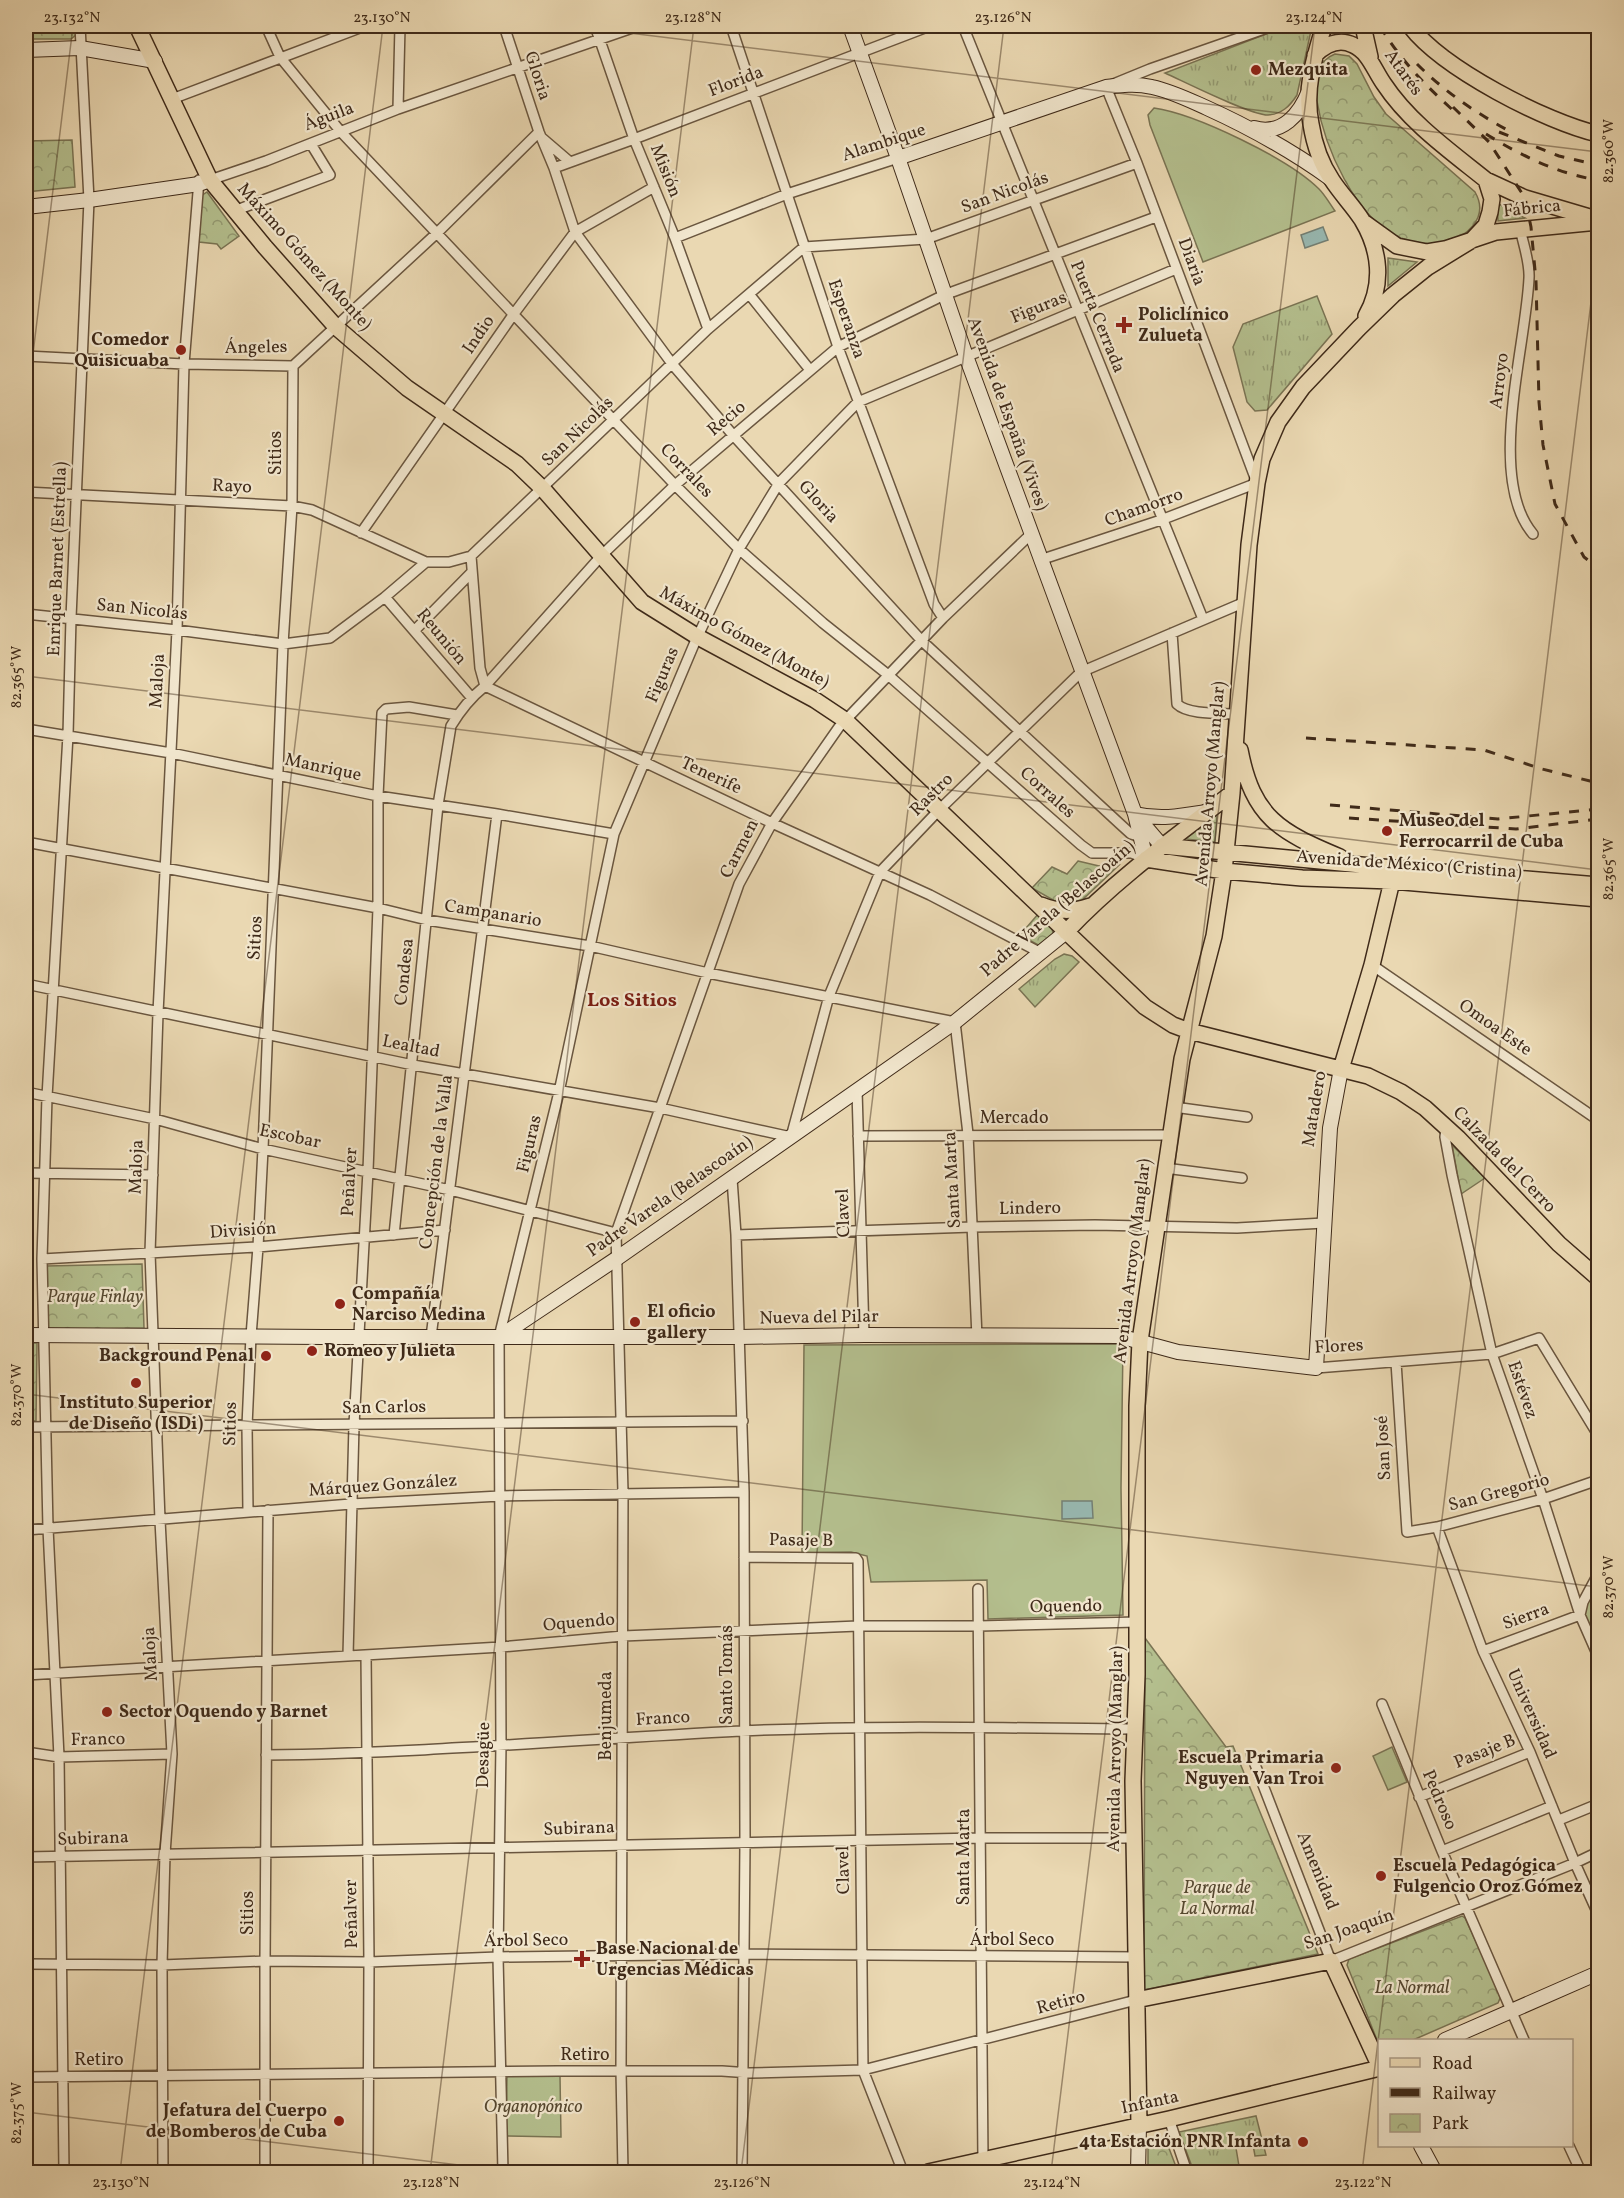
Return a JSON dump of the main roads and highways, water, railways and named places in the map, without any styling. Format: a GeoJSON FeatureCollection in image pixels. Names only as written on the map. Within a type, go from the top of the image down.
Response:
{"type":"FeatureCollection","features":[{"type":"Feature","properties":{"kind":"main road","name":"Máximo Gómez (Monte)"},"geometry":{"type":"LineString","coordinates":[[131,26],[152,55]]}},
{"type":"Feature","properties":{"kind":"main road","name":"Máximo Gómez (Monte)"},"geometry":{"type":"LineString","coordinates":[[137,26],[200,162],[204,182],[234,211],[336,327],[390,375],[517,464],[543,489],[642,602],[698,637],[795,688],[845,720],[1132,997],[1155,1014],[1189,1031],[1341,1069]]}},
{"type":"Feature","properties":{"kind":"main road"},"geometry":{"type":"LineString","coordinates":[[1324,26],[1315,55],[1309,90],[1311,125],[1321,159],[1331,179],[1362,221],[1377,255],[1379,274],[1374,300],[1359,328]]}},
{"type":"Feature","properties":{"kind":"main road"},"geometry":{"type":"LineString","coordinates":[[1363,26],[1370,60]]}},
{"type":"Feature","properties":{"kind":"main road"},"geometry":{"type":"LineString","coordinates":[[1410,26],[1436,50],[1482,82],[1539,113],[1599,134]]}},
{"type":"Feature","properties":{"kind":"main road","name":"Atarés"},"geometry":{"type":"LineString","coordinates":[[1315,55],[1330,44],[1342,42],[1360,49],[1396,99],[1442,144],[1486,180]]}},
{"type":"Feature","properties":{"kind":"main road"},"geometry":{"type":"LineString","coordinates":[[1359,328],[1419,274],[1472,240],[1486,225],[1491,199],[1486,180]]}},
{"type":"Feature","properties":{"kind":"main road","name":"Fábrica"},"geometry":{"type":"LineString","coordinates":[[1486,180],[1525,198],[1599,221]]}},
{"type":"Feature","properties":{"kind":"main road"},"geometry":{"type":"LineString","coordinates":[[1362,221],[1397,246],[1427,252],[1472,240]]}},
{"type":"Feature","properties":{"kind":"main road","name":"Fábrica"},"geometry":{"type":"LineString","coordinates":[[1472,240],[1496,232],[1520,228],[1599,221]]}},
{"type":"Feature","properties":{"kind":"main road","name":"Avenida Arroyo (Manglar)"},"geometry":{"type":"LineString","coordinates":[[1138,2125],[1134,1838],[1137,1406],[1140,1341],[1174,1107],[1189,1031],[1214,936],[1227,852],[1245,602],[1257,483],[1270,439],[1290,402],[1359,328]]}},
{"type":"Feature","properties":{"kind":"main road"},"geometry":{"type":"LineString","coordinates":[[1237,718],[1242,758],[1250,786],[1265,813],[1289,833],[1353,863]]}},
{"type":"Feature","properties":{"kind":"main road","name":"Padre Varela (Belascoaín)"},"geometry":{"type":"LineString","coordinates":[[1066,932],[1090,906],[1146,859],[1232,793]]}},
{"type":"Feature","properties":{"kind":"main road","name":"Avenida de México (Cristina)"},"geometry":{"type":"LineString","coordinates":[[1162,846],[1599,885]]}},
{"type":"Feature","properties":{"kind":"main road","name":"Avenida de México (Cristina)"},"geometry":{"type":"LineString","coordinates":[[1146,859],[1224,871],[1302,878],[1392,881],[1599,898]]}},
{"type":"Feature","properties":{"kind":"main road"},"geometry":{"type":"LineString","coordinates":[[1382,867],[1392,881]]}},
{"type":"Feature","properties":{"kind":"main road","name":"Matadero"},"geometry":{"type":"LineString","coordinates":[[1341,1069],[1372,965],[1392,881]]}},
{"type":"Feature","properties":{"kind":"main road"},"geometry":{"type":"LineString","coordinates":[[1035,902],[1051,909],[1064,911],[1090,906]]}},
{"type":"Feature","properties":{"kind":"main road","name":"Calzada del Cerro"},"geometry":{"type":"LineString","coordinates":[[1341,1069],[1368,1076],[1401,1092],[1446,1126],[1479,1158],[1558,1244],[1599,1278]]}},
{"type":"Feature","properties":{"kind":"main road","name":"San Joaquín"},"geometry":{"type":"LineString","coordinates":[[1136,2000],[1331,1961]]}},
{"type":"Feature","properties":{"kind":"main road","name":"Amenidad"},"geometry":{"type":"LineString","coordinates":[[1331,1961],[1378,2064]]}},
{"type":"Feature","properties":{"kind":"main road","name":"Infanta"},"geometry":{"type":"LineString","coordinates":[[928,2172],[1169,2119],[1378,2068]]}},
{"type":"Feature","properties":{"kind":"water"},"geometry":{"type":"Polygon","coordinates":[[[1323,227],[1328,240],[1305,248],[1301,235],[1323,227]]]}},
{"type":"Feature","properties":{"kind":"water"},"geometry":{"type":"Polygon","coordinates":[[[1062,1501],[1092,1501],[1093,1518],[1062,1519],[1062,1501]]]}},
{"type":"Feature","properties":{"kind":"railway"},"geometry":{"type":"LineString","coordinates":[[1380,26],[1415,72],[1456,113]]}},
{"type":"Feature","properties":{"kind":"railway"},"geometry":{"type":"LineString","coordinates":[[1417,64],[1461,101],[1511,132]]}},
{"type":"Feature","properties":{"kind":"railway"},"geometry":{"type":"LineString","coordinates":[[1453,107],[1489,142],[1525,198],[1531,227],[1536,281],[1539,402],[1543,445],[1555,504],[1584,557],[1598,568]]}},
{"type":"Feature","properties":{"kind":"railway"},"geometry":{"type":"LineString","coordinates":[[1499,132],[1559,156],[1598,165]]}},
{"type":"Feature","properties":{"kind":"railway"},"geometry":{"type":"LineString","coordinates":[[1486,134],[1540,163],[1598,180]]}},
{"type":"Feature","properties":{"kind":"railway"},"geometry":{"type":"LineString","coordinates":[[1306,738],[1484,750],[1542,769],[1598,783]]}},
{"type":"Feature","properties":{"kind":"railway"},"geometry":{"type":"LineString","coordinates":[[1330,805],[1498,819],[1598,809]]}},
{"type":"Feature","properties":{"kind":"railway"},"geometry":{"type":"LineString","coordinates":[[1349,818],[1516,829],[1598,819]]}},
{"type":"Feature","properties":{"kind":"place","name":"Mezquita"},"geometry":{"type":"Point","coordinates":[1256,70]}},
{"type":"Feature","properties":{"kind":"place","name":"Policlínico Zulueta"},"geometry":{"type":"Point","coordinates":[1124,325]}},
{"type":"Feature","properties":{"kind":"place","name":"Comedor Quisicuaba"},"geometry":{"type":"Point","coordinates":[181,350]}},
{"type":"Feature","properties":{"kind":"place","name":"Museo del Ferrocarril de Cuba"},"geometry":{"type":"Point","coordinates":[1387,831]}},
{"type":"Feature","properties":{"kind":"place","name":"Compañía Narciso Medina"},"geometry":{"type":"Point","coordinates":[340,1304]}},
{"type":"Feature","properties":{"kind":"place","name":"El oficio gallery"},"geometry":{"type":"Point","coordinates":[635,1322]}},
{"type":"Feature","properties":{"kind":"place","name":"Romeo y Julieta"},"geometry":{"type":"Point","coordinates":[312,1351]}},
{"type":"Feature","properties":{"kind":"place","name":"Background Penal"},"geometry":{"type":"Point","coordinates":[266,1356]}},
{"type":"Feature","properties":{"kind":"place","name":"Instituto Superior de Diseño (ISDi)"},"geometry":{"type":"Point","coordinates":[136,1383]}},
{"type":"Feature","properties":{"kind":"place","name":"Sector Oquendo y Barnet"},"geometry":{"type":"Point","coordinates":[107,1712]}},
{"type":"Feature","properties":{"kind":"place","name":"Escuela Primaria Nguyen Van Troi"},"geometry":{"type":"Point","coordinates":[1336,1768]}},
{"type":"Feature","properties":{"kind":"place","name":"Escuela Pedagógica Fulgencio Oroz Gómez"},"geometry":{"type":"Point","coordinates":[1381,1876]}},
{"type":"Feature","properties":{"kind":"place","name":"Base Nacional de Urgencias Médicas"},"geometry":{"type":"Point","coordinates":[582,1959]}},
{"type":"Feature","properties":{"kind":"place","name":"Jefatura del Cuerpo de Bomberos de Cuba"},"geometry":{"type":"Point","coordinates":[339,2121]}},
{"type":"Feature","properties":{"kind":"place","name":"4ta Estación PNR Infanta"},"geometry":{"type":"Point","coordinates":[1303,2142]}},
{"type":"Feature","properties":{"kind":"district","name":"Los Sitios"},"geometry":{"type":"Point","coordinates":[632,1001]}},
{"type":"Feature","properties":{"kind":"park label","name":"Parque Finlay"},"geometry":{"type":"Point","coordinates":[95,1297]}},
{"type":"Feature","properties":{"kind":"park label","name":"Parque de La Normal"},"geometry":{"type":"Point","coordinates":[1217,1898]}},
{"type":"Feature","properties":{"kind":"park label","name":"La Normal"},"geometry":{"type":"Point","coordinates":[1412,1988]}},
{"type":"Feature","properties":{"kind":"park label","name":"Organopónico"},"geometry":{"type":"Point","coordinates":[533,2107]}}]}
